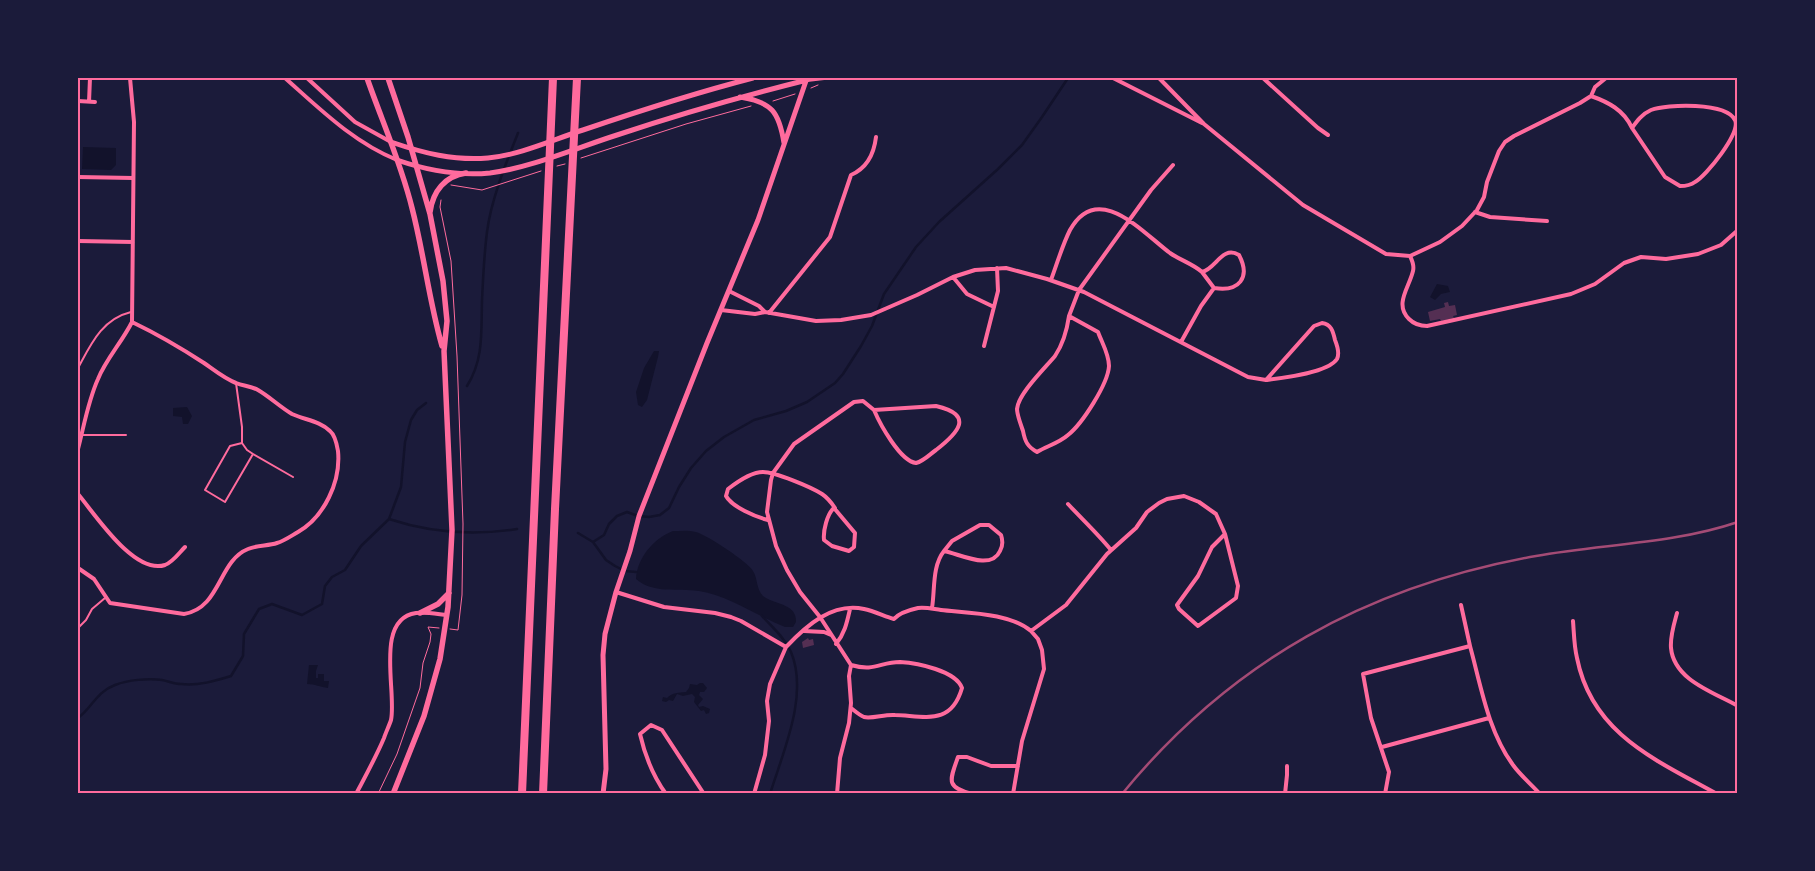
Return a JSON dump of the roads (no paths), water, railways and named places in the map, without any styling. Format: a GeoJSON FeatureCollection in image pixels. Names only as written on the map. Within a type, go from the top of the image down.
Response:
{"type":"FeatureCollection","features":[{"type":"Feature","properties":{"kind":"highway"},"geometry":{"type":"LineString","coordinates":[[522,794],[554,78]]}},
{"type":"Feature","properties":{"kind":"highway"},"geometry":{"type":"LineString","coordinates":[[543,794],[555,508],[577,78]]}},
{"type":"Feature","properties":{"kind":"main road"},"geometry":{"type":"LineString","coordinates":[[367,78],[412,206],[427,273],[435,322],[444,351]]}},
{"type":"Feature","properties":{"kind":"main road"},"geometry":{"type":"LineString","coordinates":[[388,78],[430,214],[445,295],[447,321],[444,351],[452,530],[447,615],[440,659],[421,727],[393,794]]}},
{"type":"Feature","properties":{"kind":"main road"},"geometry":{"type":"LineString","coordinates":[[430,214],[433,200],[440,187],[450,178],[466,173]]}},
{"type":"Feature","properties":{"kind":"main road"},"geometry":{"type":"LineString","coordinates":[[420,613],[438,604],[449,593]]}},
{"type":"Feature","properties":{"kind":"street"},"geometry":{"type":"LineString","coordinates":[[89,102],[90,78]]}},
{"type":"Feature","properties":{"kind":"street"},"geometry":{"type":"LineString","coordinates":[[78,449],[98,377],[132,322],[134,109],[130,78]]}},
{"type":"Feature","properties":{"kind":"street"},"geometry":{"type":"LineString","coordinates":[[286,78],[348,133],[364,143],[397,160],[416,166],[466,173],[489,173],[527,164],[737,97],[807,79],[824,78]]}},
{"type":"Feature","properties":{"kind":"street"},"geometry":{"type":"LineString","coordinates":[[307,78],[355,122],[391,142],[422,153],[450,158],[488,158],[524,150],[645,110],[753,78]]}},
{"type":"Feature","properties":{"kind":"street"},"geometry":{"type":"LineString","coordinates":[[1113,78],[1204,124]]}},
{"type":"Feature","properties":{"kind":"street"},"geometry":{"type":"LineString","coordinates":[[1159,78],[1204,124],[1303,205],[1386,254],[1410,256],[1448,237],[1475,212],[1484,197],[1493,166],[1505,142],[1580,103],[1590,96],[1595,87],[1606,78]]}},
{"type":"Feature","properties":{"kind":"street"},"geometry":{"type":"LineString","coordinates":[[1263,78],[1328,135]]}},
{"type":"Feature","properties":{"kind":"street"},"geometry":{"type":"LineString","coordinates":[[603,794],[606,754],[603,655],[605,634],[616,592],[630,551],[639,516],[758,220],[807,79]]}},
{"type":"Feature","properties":{"kind":"street"},"geometry":{"type":"LineString","coordinates":[[1590,96],[1608,102],[1616,108],[1632,128],[1664,177],[1680,186],[1696,182],[1718,159],[1731,140],[1736,126],[1735,120],[1720,110],[1668,106],[1641,116],[1632,128]]}},
{"type":"Feature","properties":{"kind":"street"},"geometry":{"type":"LineString","coordinates":[[737,97],[753,99],[769,106],[779,121],[784,144]]}},
{"type":"Feature","properties":{"kind":"street"},"geometry":{"type":"LineString","coordinates":[[78,101],[95,102]]}},
{"type":"Feature","properties":{"kind":"street"},"geometry":{"type":"LineString","coordinates":[[767,312],[830,237],[851,175],[862,170],[875,149],[876,137]]}},
{"type":"Feature","properties":{"kind":"street"},"geometry":{"type":"LineString","coordinates":[[1069,316],[1074,321],[1093,328],[1098,332],[1107,356],[1108,371],[1100,392],[1076,428],[1058,442],[1037,452],[1030,448],[1025,440],[1017,409],[1020,402],[1036,377],[1060,348],[1067,330],[1069,316],[1080,290],[1150,190],[1173,165]]}},
{"type":"Feature","properties":{"kind":"street"},"geometry":{"type":"LineString","coordinates":[[78,177],[133,178]]}},
{"type":"Feature","properties":{"kind":"street"},"geometry":{"type":"LineString","coordinates":[[1051,280],[1067,237],[1080,217],[1091,210],[1106,209],[1129,220],[1171,254],[1202,272],[1214,288]]}},
{"type":"Feature","properties":{"kind":"street"},"geometry":{"type":"LineString","coordinates":[[1475,212],[1490,217],[1547,221]]}},
{"type":"Feature","properties":{"kind":"street"},"geometry":{"type":"LineString","coordinates":[[1410,256],[1413,269],[1404,294],[1402,308],[1409,320],[1418,325],[1427,326],[1571,294],[1595,284],[1624,263],[1641,257],[1666,259],[1698,254],[1721,245],[1738,230]]}},
{"type":"Feature","properties":{"kind":"street"},"geometry":{"type":"LineString","coordinates":[[78,241],[133,242]]}},
{"type":"Feature","properties":{"kind":"street"},"geometry":{"type":"LineString","coordinates":[[1202,272],[1209,270],[1215,262],[1226,254],[1236,253],[1239,255],[1245,267],[1244,277],[1237,284],[1229,287],[1214,288]]}},
{"type":"Feature","properties":{"kind":"street"},"geometry":{"type":"LineString","coordinates":[[984,346],[998,291],[997,268]]}},
{"type":"Feature","properties":{"kind":"street"},"geometry":{"type":"LineString","coordinates":[[721,310],[755,314],[767,312],[816,321],[841,320],[871,314],[917,296],[953,277],[975,270],[1006,268],[1080,290],[1248,377],[1266,380],[1296,377],[1323,368],[1335,361],[1338,357],[1338,352],[1330,327],[1322,323],[1314,326],[1266,380]]}},
{"type":"Feature","properties":{"kind":"street"},"geometry":{"type":"LineString","coordinates":[[953,277],[967,294],[994,307]]}},
{"type":"Feature","properties":{"kind":"street"},"geometry":{"type":"LineString","coordinates":[[1181,342],[1201,306],[1214,288]]}},
{"type":"Feature","properties":{"kind":"street"},"geometry":{"type":"LineString","coordinates":[[729,290],[767,312]]}},
{"type":"Feature","properties":{"kind":"street"},"geometry":{"type":"LineString","coordinates":[[78,568],[94,578],[105,598],[110,603],[184,614],[193,612],[202,607],[210,598],[238,555],[246,549],[255,546],[279,542],[298,532],[314,520],[334,484],[336,476],[338,448],[332,432],[318,423],[291,413],[256,389],[236,383],[173,343],[132,322]]}},
{"type":"Feature","properties":{"kind":"street"},"geometry":{"type":"LineString","coordinates":[[851,708],[862,716],[867,717],[886,714],[933,717],[946,713],[954,707],[960,698],[962,688],[954,676],[915,665],[900,662],[867,668],[851,664],[836,644],[820,617],[800,592],[776,546],[767,512],[771,480],[774,473],[794,444],[850,405],[859,400],[874,410],[888,435],[913,463],[920,462],[948,440],[960,423],[958,416],[936,406],[874,410]]}},
{"type":"Feature","properties":{"kind":"street"},"geometry":{"type":"LineString","coordinates":[[768,520],[728,500],[726,492],[749,476],[762,472],[774,473],[822,494],[829,500],[855,533],[854,547],[849,551],[832,546],[824,540],[831,511],[835,508]]}},
{"type":"Feature","properties":{"kind":"street"},"geometry":{"type":"LineString","coordinates":[[78,494],[123,547],[143,562],[157,566],[165,565],[172,561],[185,547]]}},
{"type":"Feature","properties":{"kind":"street"},"geometry":{"type":"LineString","coordinates":[[1031,630],[1066,605],[1111,550],[1136,528],[1147,512],[1159,503],[1177,497],[1191,498],[1213,511],[1225,534],[1238,586],[1236,598],[1198,626],[1177,605],[1198,576],[1212,547],[1225,534]]}},
{"type":"Feature","properties":{"kind":"street"},"geometry":{"type":"LineString","coordinates":[[1068,504],[1087,526],[1102,538],[1111,550]]}},
{"type":"Feature","properties":{"kind":"street"},"geometry":{"type":"LineString","coordinates":[[932,608],[934,580],[941,555],[944,551],[952,541],[980,525],[989,525],[1002,538],[1002,548],[998,556],[990,561],[978,561],[944,551]]}},
{"type":"Feature","properties":{"kind":"street"},"geometry":{"type":"LineString","coordinates":[[616,592],[664,607],[715,613],[731,617],[786,647]]}},
{"type":"Feature","properties":{"kind":"street"},"geometry":{"type":"LineString","coordinates":[[1461,605],[1489,718],[1514,766],[1540,794]]}},
{"type":"Feature","properties":{"kind":"street"},"geometry":{"type":"LineString","coordinates":[[754,794],[766,755],[770,684],[786,647],[802,631],[820,617],[831,612],[864,609],[894,619],[902,613],[919,608],[932,608],[999,618],[1020,624],[1031,630],[1042,650],[1044,669],[1026,727],[1013,794]]}},
{"type":"Feature","properties":{"kind":"street"},"geometry":{"type":"LineString","coordinates":[[836,644],[845,628],[850,609]]}},
{"type":"Feature","properties":{"kind":"street"},"geometry":{"type":"LineString","coordinates":[[356,794],[376,756],[391,720],[391,663],[393,632],[397,624],[411,614],[447,615]]}},
{"type":"Feature","properties":{"kind":"street"},"geometry":{"type":"LineString","coordinates":[[1677,614],[1672,634],[1671,649],[1679,671],[1690,680],[1738,706]]}},
{"type":"Feature","properties":{"kind":"street"},"geometry":{"type":"LineString","coordinates":[[1573,620],[1574,647],[1579,669],[1591,697],[1610,725],[1640,751],[1716,794]]}},
{"type":"Feature","properties":{"kind":"street"},"geometry":{"type":"LineString","coordinates":[[802,631],[831,634]]}},
{"type":"Feature","properties":{"kind":"street"},"geometry":{"type":"LineString","coordinates":[[1385,794],[1389,772],[1382,746],[1371,718],[1363,674],[1470,646]]}},
{"type":"Feature","properties":{"kind":"street"},"geometry":{"type":"LineString","coordinates":[[837,794],[840,758],[850,723],[849,676],[851,664]]}},
{"type":"Feature","properties":{"kind":"street"},"geometry":{"type":"LineString","coordinates":[[1382,746],[1489,718]]}},
{"type":"Feature","properties":{"kind":"street"},"geometry":{"type":"LineString","coordinates":[[666,794],[653,772],[640,734],[651,726],[662,730],[704,794]]}},
{"type":"Feature","properties":{"kind":"street"},"geometry":{"type":"LineString","coordinates":[[972,794],[958,790],[951,783],[950,778],[958,757],[967,757],[991,766],[1018,766]]}},
{"type":"Feature","properties":{"kind":"street"},"geometry":{"type":"LineString","coordinates":[[1285,794],[1288,775],[1287,766]]}},
{"type":"Feature","properties":{"kind":"lane"},"geometry":{"type":"LineString","coordinates":[[78,368],[94,340],[112,319],[118,315],[131,312]]}},
{"type":"Feature","properties":{"kind":"lane"},"geometry":{"type":"LineString","coordinates":[[236,383],[242,427],[242,443],[252,454],[293,477]]}},
{"type":"Feature","properties":{"kind":"lane"},"geometry":{"type":"LineString","coordinates":[[82,435],[126,435]]}},
{"type":"Feature","properties":{"kind":"lane"},"geometry":{"type":"LineString","coordinates":[[242,443],[230,446],[205,490],[225,502],[252,454]]}},
{"type":"Feature","properties":{"kind":"lane"},"geometry":{"type":"LineString","coordinates":[[78,628],[86,620],[92,609],[105,598]]}},
{"type":"Feature","properties":{"kind":"waterway"},"geometry":{"type":"LineString","coordinates":[[593,542],[604,535],[609,524],[617,516],[627,512],[649,517],[660,515],[669,508],[691,468],[706,451],[724,437],[754,420],[786,411],[807,402],[835,383],[861,346],[872,326],[884,294],[916,247],[939,222],[1022,145],[1068,78]]}},
{"type":"Feature","properties":{"kind":"waterway"},"geometry":{"type":"LineString","coordinates":[[467,386],[479,355],[484,266],[489,220],[500,182],[518,133]]}},
{"type":"Feature","properties":{"kind":"waterway"},"geometry":{"type":"LineString","coordinates":[[78,718],[103,692],[120,683],[151,679],[178,684],[200,684],[231,676],[243,656],[244,634],[259,609],[272,604],[302,615],[322,604],[325,586],[332,577],[345,570],[361,546],[389,519],[401,487],[405,442],[411,420],[417,410],[426,403]]}},
{"type":"Feature","properties":{"kind":"waterway"},"geometry":{"type":"LineString","coordinates":[[389,519],[405,524],[452,532],[468,533],[517,529]]}},
{"type":"Feature","properties":{"kind":"waterway"},"geometry":{"type":"LineString","coordinates":[[578,533],[593,542],[606,560],[625,571],[636,572]]}},
{"type":"Feature","properties":{"kind":"waterway"},"geometry":{"type":"LineString","coordinates":[[762,616],[782,637],[791,652],[796,669],[797,686],[796,705],[792,723],[770,794]]}},
{"type":"Feature","properties":{"kind":"railway"},"geometry":{"type":"LineString","coordinates":[[1122,794],[1164,747],[1209,705],[1257,668],[1307,636],[1360,609],[1416,587],[1474,569],[1561,552],[1688,535],[1738,522]]}}]}
